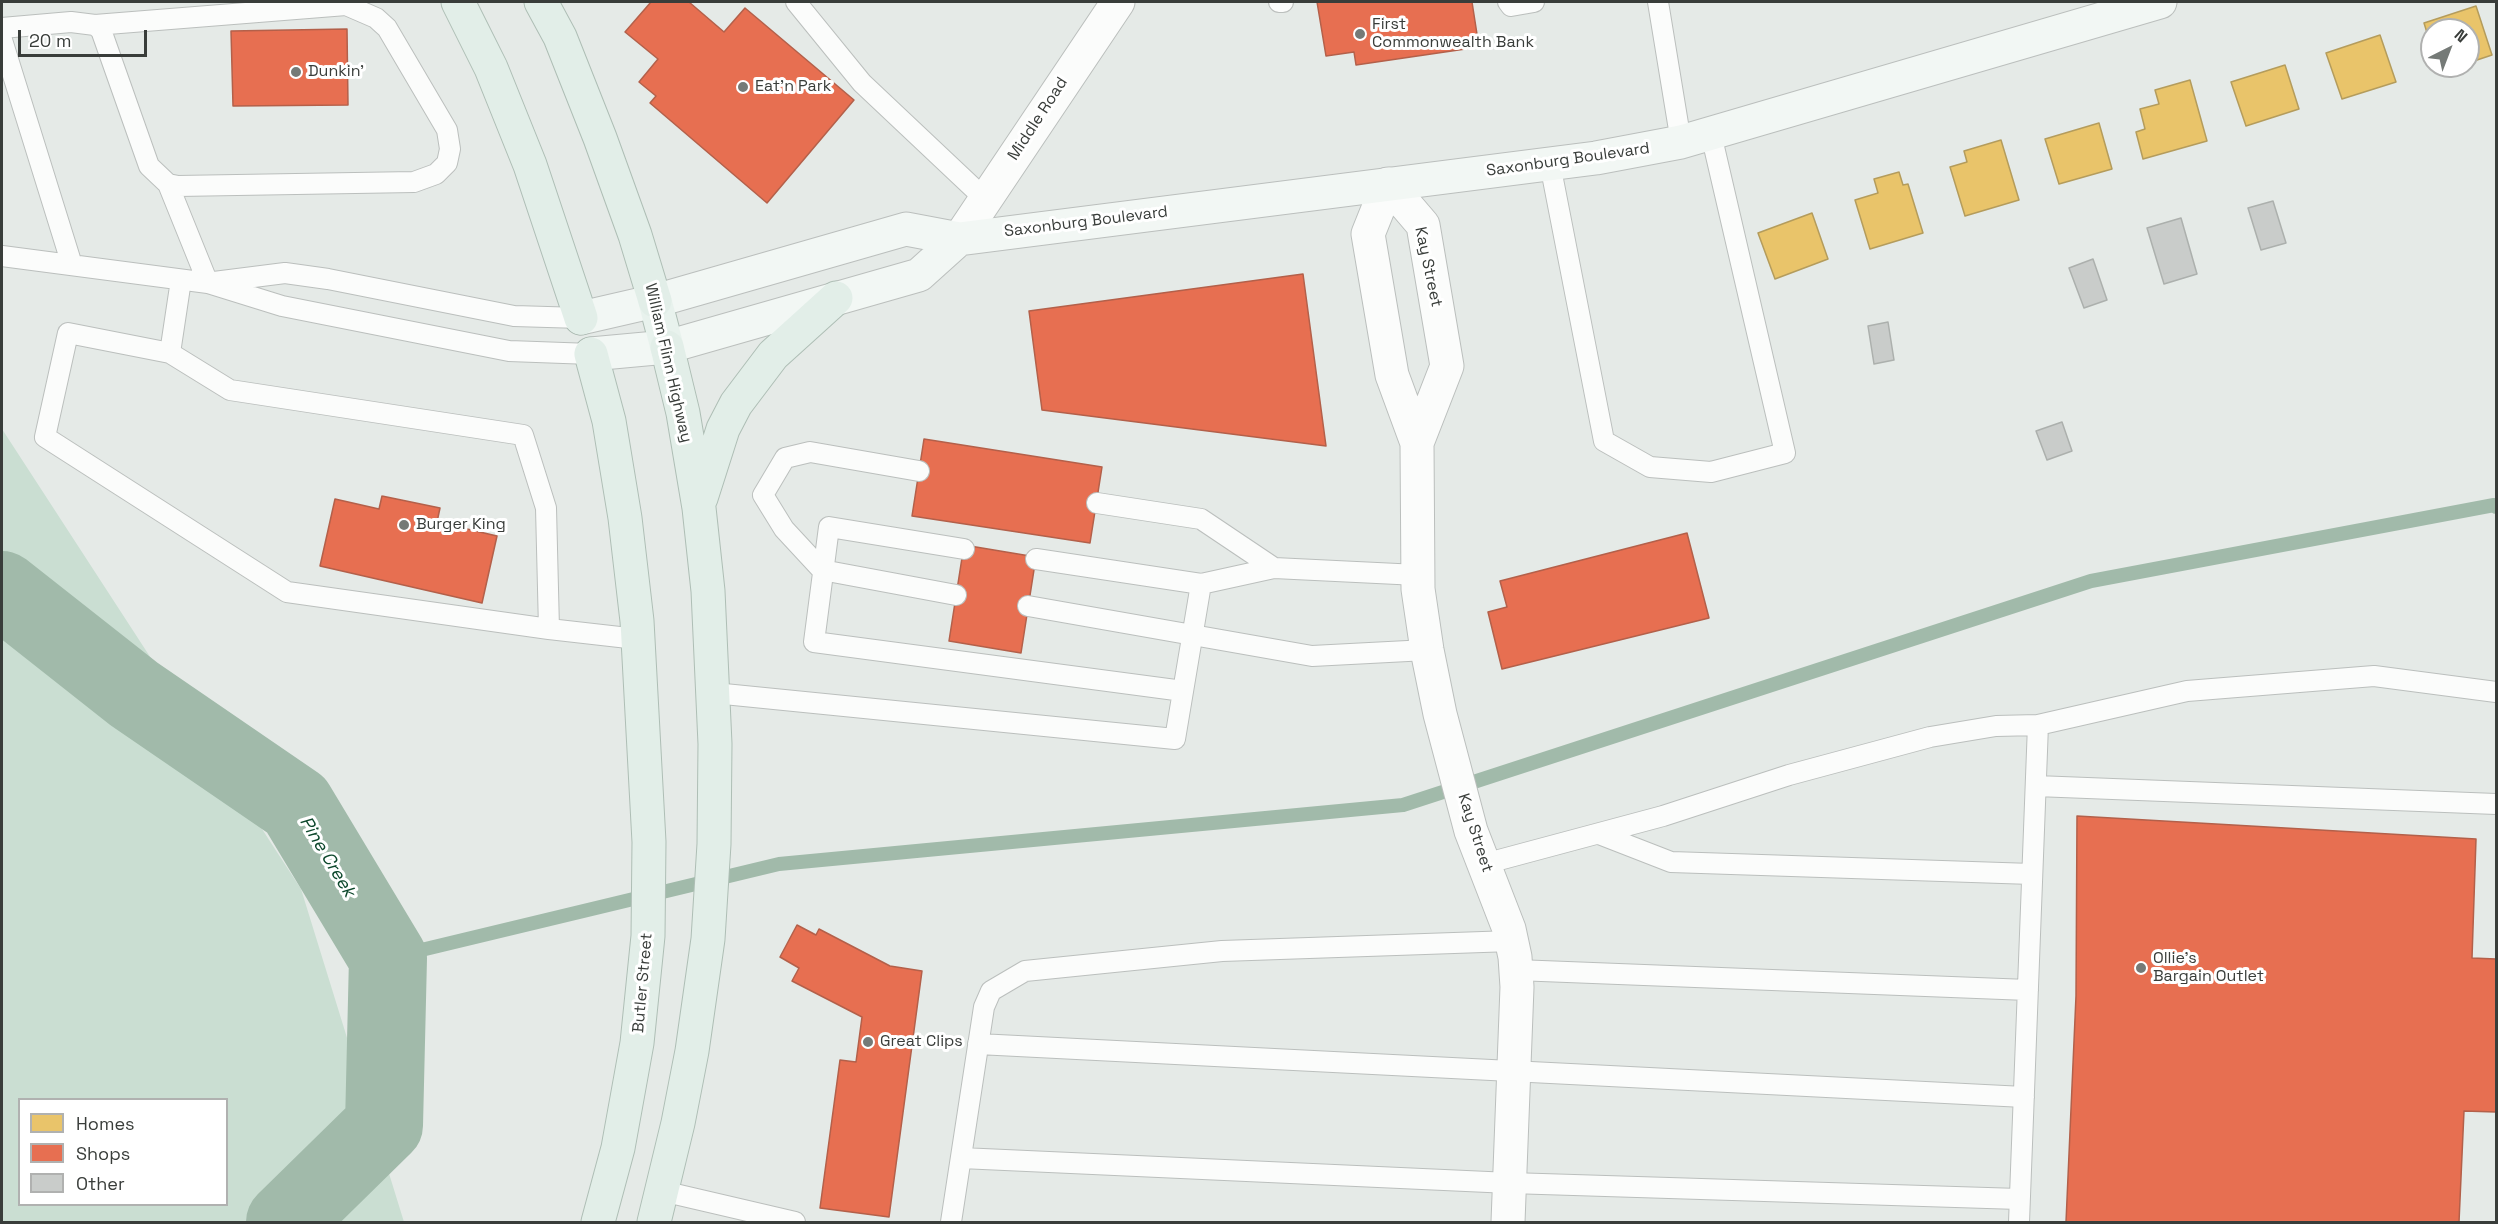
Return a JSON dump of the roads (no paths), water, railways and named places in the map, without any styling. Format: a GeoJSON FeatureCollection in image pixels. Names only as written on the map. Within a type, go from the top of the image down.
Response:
{"type":"FeatureCollection","features":[{"type":"Feature","properties":{"kind":"highway"},"geometry":{"type":"LineString","coordinates":[[458,2],[491,68],[530,165],[581,318]]}},
{"type":"Feature","properties":{"kind":"highway","name":"William Flinn Highway"},"geometry":{"type":"LineString","coordinates":[[542,2],[560,38],[600,138],[635,236],[655,301]]}},
{"type":"Feature","properties":{"kind":"highway"},"geometry":{"type":"LineString","coordinates":[[699,508],[719,439],[736,404],[773,355],[836,298]]}},
{"type":"Feature","properties":{"kind":"highway","name":"William Flinn Highway"},"geometry":{"type":"LineString","coordinates":[[662,1191],[692,1051],[708,939],[714,844],[715,744],[708,591],[699,508],[683,413],[667,347]]}},
{"type":"Feature","properties":{"kind":"highway"},"geometry":{"type":"LineString","coordinates":[[591,354],[609,421],[625,518],[637,639]]}},
{"type":"Feature","properties":{"kind":"highway","name":"Butler Street"},"geometry":{"type":"LineString","coordinates":[[598,1222],[618,1148],[637,1043],[648,936],[649,842],[637,639]]}},
{"type":"Feature","properties":{"kind":"highway"},"geometry":{"type":"LineString","coordinates":[[654,1222],[662,1191]]}},
{"type":"Feature","properties":{"kind":"main road","name":"Saxonburg Boulevard"},"geometry":{"type":"LineString","coordinates":[[581,318],[655,301],[906,229],[959,238],[1550,164],[1696,138],[2160,2]]}},
{"type":"Feature","properties":{"kind":"main road"},"geometry":{"type":"LineString","coordinates":[[581,318],[591,354],[667,347],[919,275],[959,238]]}},
{"type":"Feature","properties":{"kind":"main road","name":"William Flinn Highway"},"geometry":{"type":"LineString","coordinates":[[655,301],[667,347]]}},
{"type":"Feature","properties":{"kind":"street","name":"Middle Road"},"geometry":{"type":"LineString","coordinates":[[959,238],[1118,2]]}},
{"type":"Feature","properties":{"kind":"street","name":"Kay Street"},"geometry":{"type":"LineString","coordinates":[[1417,443],[1447,366],[1423,225],[1388,184],[1368,234],[1392,375],[1417,443],[1418,575],[1427,651],[1440,714],[1471,831],[1485,864],[1514,956],[1514,1069],[1508,1222]]}},
{"type":"Feature","properties":{"kind":"lane"},"geometry":{"type":"LineString","coordinates":[[796,2],[861,83],[985,199]]}},
{"type":"Feature","properties":{"kind":"lane"},"geometry":{"type":"LineString","coordinates":[[1510,4],[1534,2]]}},
{"type":"Feature","properties":{"kind":"lane"},"geometry":{"type":"LineString","coordinates":[[1550,164],[1604,441],[1650,468],[1711,472],[1785,453],[1658,2]]}},
{"type":"Feature","properties":{"kind":"lane"},"geometry":{"type":"LineString","coordinates":[[2,28],[78,22],[95,24],[346,5],[376,18],[387,28],[447,130],[450,149],[447,164],[436,174],[414,182],[178,186],[168,184]]}},
{"type":"Feature","properties":{"kind":"lane"},"geometry":{"type":"LineString","coordinates":[[95,24],[101,30],[148,166],[168,184],[208,283]]}},
{"type":"Feature","properties":{"kind":"lane"},"geometry":{"type":"LineString","coordinates":[[2,40],[72,265]]}},
{"type":"Feature","properties":{"kind":"lane"},"geometry":{"type":"LineString","coordinates":[[2,256],[208,283],[282,306],[509,351],[591,354]]}},
{"type":"Feature","properties":{"kind":"lane"},"geometry":{"type":"LineString","coordinates":[[208,283],[285,273],[328,279],[514,316],[581,318]]}},
{"type":"Feature","properties":{"kind":"lane"},"geometry":{"type":"LineString","coordinates":[[170,353],[181,280]]}},
{"type":"Feature","properties":{"kind":"lane"},"geometry":{"type":"LineString","coordinates":[[549,629],[546,508],[523,435],[230,390],[170,353],[68,333],[45,437],[287,592],[549,629],[637,639]]}},
{"type":"Feature","properties":{"kind":"lane"},"geometry":{"type":"LineString","coordinates":[[919,471],[810,452],[785,458],[763,495],[784,529],[822,570],[956,595]]}},
{"type":"Feature","properties":{"kind":"lane"},"geometry":{"type":"LineString","coordinates":[[1097,503],[1201,519],[1274,568]]}},
{"type":"Feature","properties":{"kind":"lane"},"geometry":{"type":"LineString","coordinates":[[964,549],[829,527],[814,642],[1183,691]]}},
{"type":"Feature","properties":{"kind":"lane"},"geometry":{"type":"LineString","coordinates":[[1036,559],[1201,584],[1274,568],[1418,575]]}},
{"type":"Feature","properties":{"kind":"lane"},"geometry":{"type":"LineString","coordinates":[[714,693],[1176,739],[1201,584]]}},
{"type":"Feature","properties":{"kind":"lane"},"geometry":{"type":"LineString","coordinates":[[1028,606],[1193,633],[1312,656],[1427,651]]}},
{"type":"Feature","properties":{"kind":"lane"},"geometry":{"type":"LineString","coordinates":[[1485,864],[1599,834],[1790,775],[1930,737],[1996,726],[2038,725],[2187,691],[2374,676],[2496,692]]}},
{"type":"Feature","properties":{"kind":"lane"},"geometry":{"type":"LineString","coordinates":[[2019,1222],[2038,725]]}},
{"type":"Feature","properties":{"kind":"lane"},"geometry":{"type":"LineString","coordinates":[[2036,786],[2496,804]]}},
{"type":"Feature","properties":{"kind":"lane"},"geometry":{"type":"LineString","coordinates":[[1599,834],[1671,862],[2032,874]]}},
{"type":"Feature","properties":{"kind":"lane"},"geometry":{"type":"LineString","coordinates":[[951,1222],[984,1007],[991,991],[1025,971],[1222,951],[1514,956],[2028,990]]}},
{"type":"Feature","properties":{"kind":"lane"},"geometry":{"type":"LineString","coordinates":[[978,1044],[2024,1096]]}},
{"type":"Feature","properties":{"kind":"lane"},"geometry":{"type":"LineString","coordinates":[[961,1158],[1510,1182],[2019,1199]]}},
{"type":"Feature","properties":{"kind":"lane"},"geometry":{"type":"LineString","coordinates":[[662,1191],[795,1222]]}},
{"type":"Feature","properties":{"kind":"waterway"},"geometry":{"type":"LineString","coordinates":[[388,958],[779,864],[1403,805],[2091,581],[2494,505],[2496,507]]}},
{"type":"Feature","properties":{"kind":"waterway","name":"Pine Creek"},"geometry":{"type":"LineString","coordinates":[[2,590],[134,694],[296,805],[388,958],[384,1125],[285,1222]]}},
{"type":"Feature","properties":{"kind":"place","name":"First Commonwealth Bank"},"geometry":{"type":"Point","coordinates":[1360,34]}},
{"type":"Feature","properties":{"kind":"place","name":"Dunkin'"},"geometry":{"type":"Point","coordinates":[296,72]}},
{"type":"Feature","properties":{"kind":"place","name":"Eat'n Park"},"geometry":{"type":"Point","coordinates":[743,87]}},
{"type":"Feature","properties":{"kind":"place","name":"Burger King"},"geometry":{"type":"Point","coordinates":[404,525]}},
{"type":"Feature","properties":{"kind":"place","name":"Ollie's Bargain Outlet"},"geometry":{"type":"Point","coordinates":[2141,968]}},
{"type":"Feature","properties":{"kind":"place","name":"Great Clips"},"geometry":{"type":"Point","coordinates":[868,1042]}}]}
